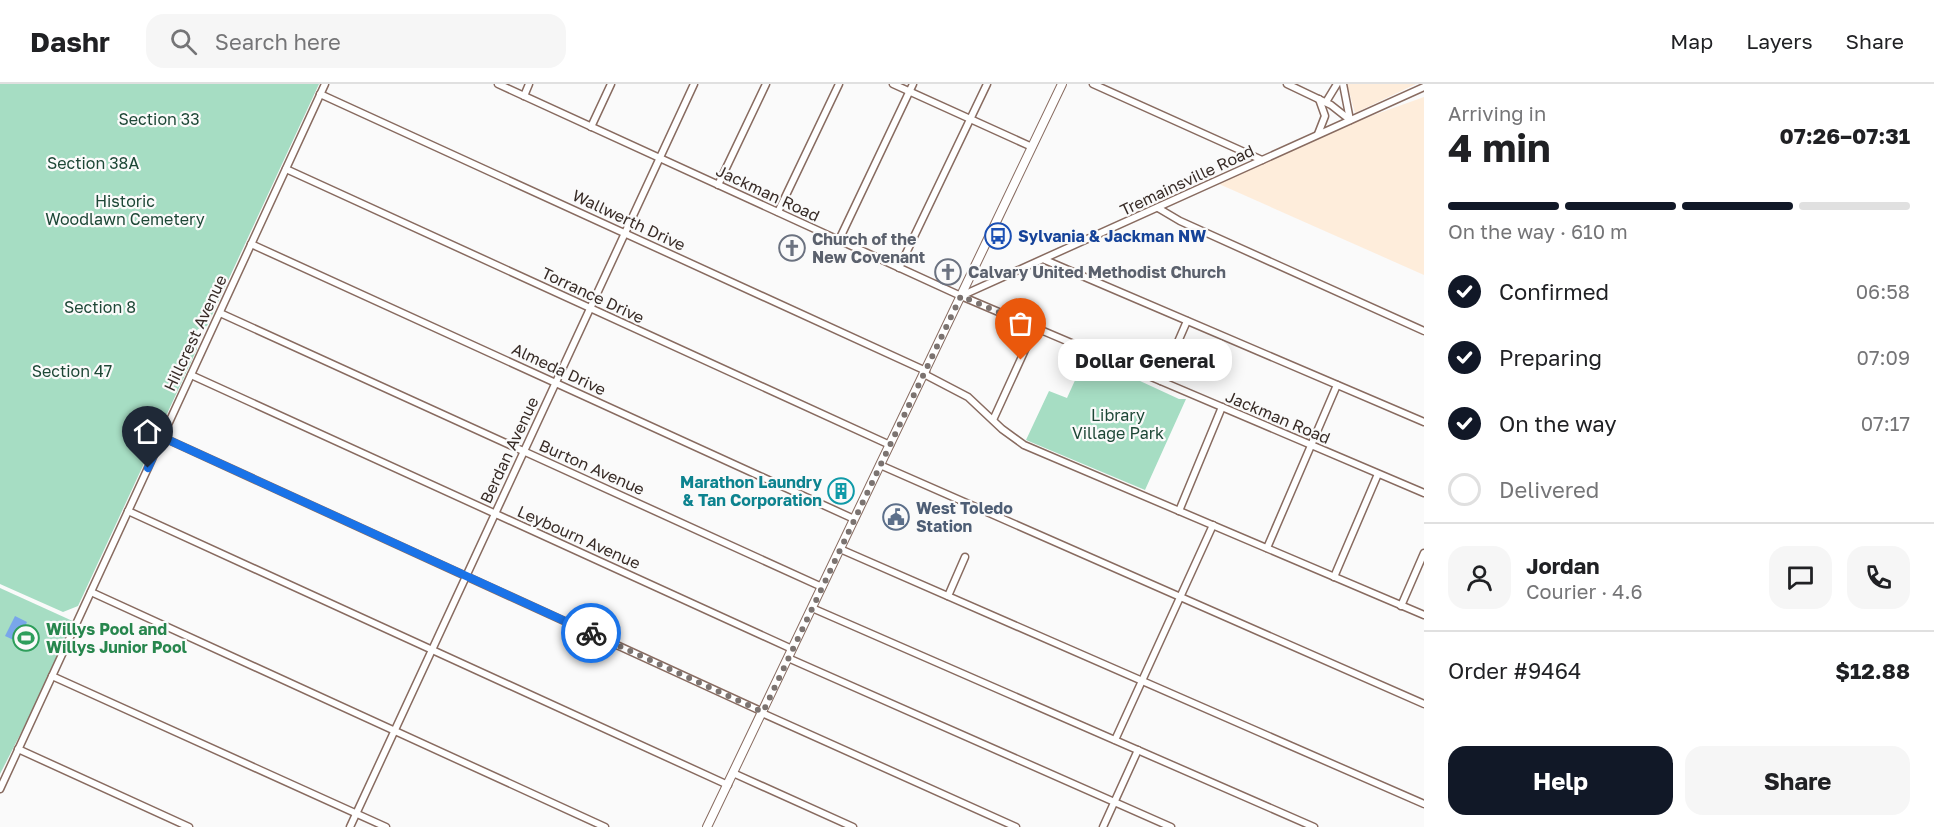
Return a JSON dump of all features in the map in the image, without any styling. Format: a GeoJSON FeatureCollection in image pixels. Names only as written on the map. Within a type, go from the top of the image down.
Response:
{"type":"FeatureCollection","features":[{"type":"Feature","properties":{"kind":"main road"},"geometry":{"type":"LineString","coordinates":[[707,827],[1062,84]]}},
{"type":"Feature","properties":{"kind":"street","name":"Hillcrest Avenue"},"geometry":{"type":"LineString","coordinates":[[0,789],[325,84]]}},
{"type":"Feature","properties":{"kind":"street","name":"Jackman Road"},"geometry":{"type":"LineString","coordinates":[[498,84],[961,296],[1424,493]]}},
{"type":"Feature","properties":{"kind":"street"},"geometry":{"type":"LineString","coordinates":[[524,96],[529,84]]}},
{"type":"Feature","properties":{"kind":"street"},"geometry":{"type":"LineString","coordinates":[[591,127],[611,84]]}},
{"type":"Feature","properties":{"kind":"street","name":"Berdan Avenue"},"geometry":{"type":"LineString","coordinates":[[350,827],[694,84]]}},
{"type":"Feature","properties":{"kind":"street"},"geometry":{"type":"LineString","coordinates":[[718,185],[766,84]]}},
{"type":"Feature","properties":{"kind":"street"},"geometry":{"type":"LineString","coordinates":[[778,212],[839,84]]}},
{"type":"Feature","properties":{"kind":"street"},"geometry":{"type":"LineString","coordinates":[[893,84],[1032,147]]}},
{"type":"Feature","properties":{"kind":"street"},"geometry":{"type":"LineString","coordinates":[[839,240],[913,84]]}},
{"type":"Feature","properties":{"kind":"street"},"geometry":{"type":"LineString","coordinates":[[899,268],[987,84]]}},
{"type":"Feature","properties":{"kind":"street"},"geometry":{"type":"LineString","coordinates":[[1094,84],[1262,160]]}},
{"type":"Feature","properties":{"kind":"street"},"geometry":{"type":"LineString","coordinates":[[1287,84],[1326,102],[1350,120]]}},
{"type":"Feature","properties":{"kind":"street"},"geometry":{"type":"LineString","coordinates":[[1326,102],[1336,84]]}},
{"type":"Feature","properties":{"kind":"street"},"geometry":{"type":"LineString","coordinates":[[1343,84],[1350,120]]}},
{"type":"Feature","properties":{"kind":"street","name":"Tremainsville Road"},"geometry":{"type":"LineString","coordinates":[[961,296],[1424,87]]}},
{"type":"Feature","properties":{"kind":"street","name":"Wallwerth Drive"},"geometry":{"type":"LineString","coordinates":[[320,94],[925,372],[963,393],[1024,445],[1424,615]]}},
{"type":"Feature","properties":{"kind":"street"},"geometry":{"type":"LineString","coordinates":[[1317,135],[1325,116],[1319,99]]}},
{"type":"Feature","properties":{"kind":"street","name":"Torrance Drive"},"geometry":{"type":"LineString","coordinates":[[286,169],[890,445]]}},
{"type":"Feature","properties":{"kind":"street"},"geometry":{"type":"LineString","coordinates":[[1158,208],[1180,222],[1424,331]]}},
{"type":"Feature","properties":{"kind":"street","name":"Almeda Drive"},"geometry":{"type":"LineString","coordinates":[[251,244],[854,519]]}},
{"type":"Feature","properties":{"kind":"street"},"geometry":{"type":"LineString","coordinates":[[1045,260],[1424,423]]}},
{"type":"Feature","properties":{"kind":"street","name":"Burton Avenue"},"geometry":{"type":"LineString","coordinates":[[219,313],[822,587]]}},
{"type":"Feature","properties":{"kind":"street"},"geometry":{"type":"LineString","coordinates":[[1161,381],[1187,321]]}},
{"type":"Feature","properties":{"kind":"street"},"geometry":{"type":"LineString","coordinates":[[993,420],[1035,328]]}},
{"type":"Feature","properties":{"kind":"street","name":"Leybourn Avenue"},"geometry":{"type":"LineString","coordinates":[[191,375],[792,649]]}},
{"type":"Feature","properties":{"kind":"street"},"geometry":{"type":"LineString","coordinates":[[1267,548],[1337,385]]}},
{"type":"Feature","properties":{"kind":"street"},"geometry":{"type":"LineString","coordinates":[[1179,511],[1222,407]]}},
{"type":"Feature","properties":{"kind":"street"},"geometry":{"type":"LineString","coordinates":[[162,437],[1016,827]]}},
{"type":"Feature","properties":{"kind":"street"},"geometry":{"type":"LineString","coordinates":[[880,465],[1424,704]]}},
{"type":"Feature","properties":{"kind":"street"},"geometry":{"type":"LineString","coordinates":[[1334,577],[1378,474]]}},
{"type":"Feature","properties":{"kind":"street"},"geometry":{"type":"LineString","coordinates":[[128,511],[728,785]]}},
{"type":"Feature","properties":{"kind":"street"},"geometry":{"type":"LineString","coordinates":[[1115,740],[1212,525]]}},
{"type":"Feature","properties":{"kind":"street"},"geometry":{"type":"LineString","coordinates":[[840,549],[1424,804]]}},
{"type":"Feature","properties":{"kind":"street"},"geometry":{"type":"LineString","coordinates":[[1401,606],[1424,553]]}},
{"type":"Feature","properties":{"kind":"street"},"geometry":{"type":"LineString","coordinates":[[948,596],[965,557]]}},
{"type":"Feature","properties":{"kind":"street"},"geometry":{"type":"LineString","coordinates":[[91,592],[605,827]]}},
{"type":"Feature","properties":{"kind":"street"},"geometry":{"type":"LineString","coordinates":[[812,608],[1138,750],[1300,824],[1314,827]]}},
{"type":"Feature","properties":{"kind":"street"},"geometry":{"type":"LineString","coordinates":[[788,658],[1171,827]]}},
{"type":"Feature","properties":{"kind":"street"},"geometry":{"type":"LineString","coordinates":[[52,676],[386,827]]}},
{"type":"Feature","properties":{"kind":"street"},"geometry":{"type":"LineString","coordinates":[[18,750],[189,827]]}},
{"type":"Feature","properties":{"kind":"street"},"geometry":{"type":"LineString","coordinates":[[1103,827],[1138,750]]}},
{"type":"Feature","properties":{"kind":"street"},"geometry":{"type":"LineString","coordinates":[[733,773],[853,827]]}},
{"type":"Feature","properties":{"kind":"shaded area"},"geometry":{"type":"Polygon","coordinates":[[[1347,84],[1416,84],[1355,113],[1347,84]]]}},
{"type":"Feature","properties":{"kind":"shaded area"},"geometry":{"type":"Polygon","coordinates":[[[1424,97],[1424,275],[1219,184],[1357,121],[1424,97]]]}},
{"type":"Feature","properties":{"kind":"green space","name":"Historic Woodlawn Cemetery"},"geometry":{"type":"Polygon","coordinates":[[[0,84],[319,84],[207,326],[198,329],[192,339],[197,349],[78,606],[63,612],[0,584],[0,84]]]}},
{"type":"Feature","properties":{"kind":"green space","name":"Library Village Park"},"geometry":{"type":"Polygon","coordinates":[[[1086,356],[1179,399],[1186,399],[1145,490],[1026,440],[1049,391],[1067,398],[1086,356]]]}},
{"type":"Feature","properties":{"kind":"green space"},"geometry":{"type":"Polygon","coordinates":[[[0,588],[77,623],[0,774],[0,588]]]}},
{"type":"Feature","properties":{"kind":"water"},"geometry":{"type":"Polygon","coordinates":[[[15,616],[27,622],[18,642],[5,636],[15,616]]]}},
{"type":"Feature","properties":{"kind":"way so far"},"geometry":{"type":"LineString","coordinates":[[591,633],[763,712],[961,296],[1035,328],[1021,360]]}},
{"type":"Feature","properties":{"kind":"place","name":"Sylvania & Jackman NW"},"geometry":{"type":"Point","coordinates":[998,236]}},
{"type":"Feature","properties":{"kind":"place","name":"Church of the New Covenant"},"geometry":{"type":"Point","coordinates":[792,248]}},
{"type":"Feature","properties":{"kind":"place","name":"Calvary United Methodist Church"},"geometry":{"type":"Point","coordinates":[948,272]}},
{"type":"Feature","properties":{"kind":"place","name":"Dollar General"},"geometry":{"type":"Point","coordinates":[1021,360]}},
{"type":"Feature","properties":{"kind":"place","name":"Marathon Laundry & Tan Corporation"},"geometry":{"type":"Point","coordinates":[841,491]}},
{"type":"Feature","properties":{"kind":"place","name":"West Toledo Station"},"geometry":{"type":"Point","coordinates":[896,517]}},
{"type":"Feature","properties":{"kind":"place","name":"Willys Pool and Willys Junior Pool"},"geometry":{"type":"Point","coordinates":[26,638]}},
{"type":"Feature","properties":{"kind":"route"},"geometry":{"type":"LineString","coordinates":[[148,468],[162,437],[591,633]]}},
{"type":"Feature","properties":{"kind":"park label","name":"Section 33"},"geometry":{"type":"Point","coordinates":[159,119]}},
{"type":"Feature","properties":{"kind":"park label","name":"Section 38A"},"geometry":{"type":"Point","coordinates":[93,163]}},
{"type":"Feature","properties":{"kind":"park label","name":"Section 8"},"geometry":{"type":"Point","coordinates":[100,307]}},
{"type":"Feature","properties":{"kind":"park label","name":"Section 47"},"geometry":{"type":"Point","coordinates":[72,371]}}]}
